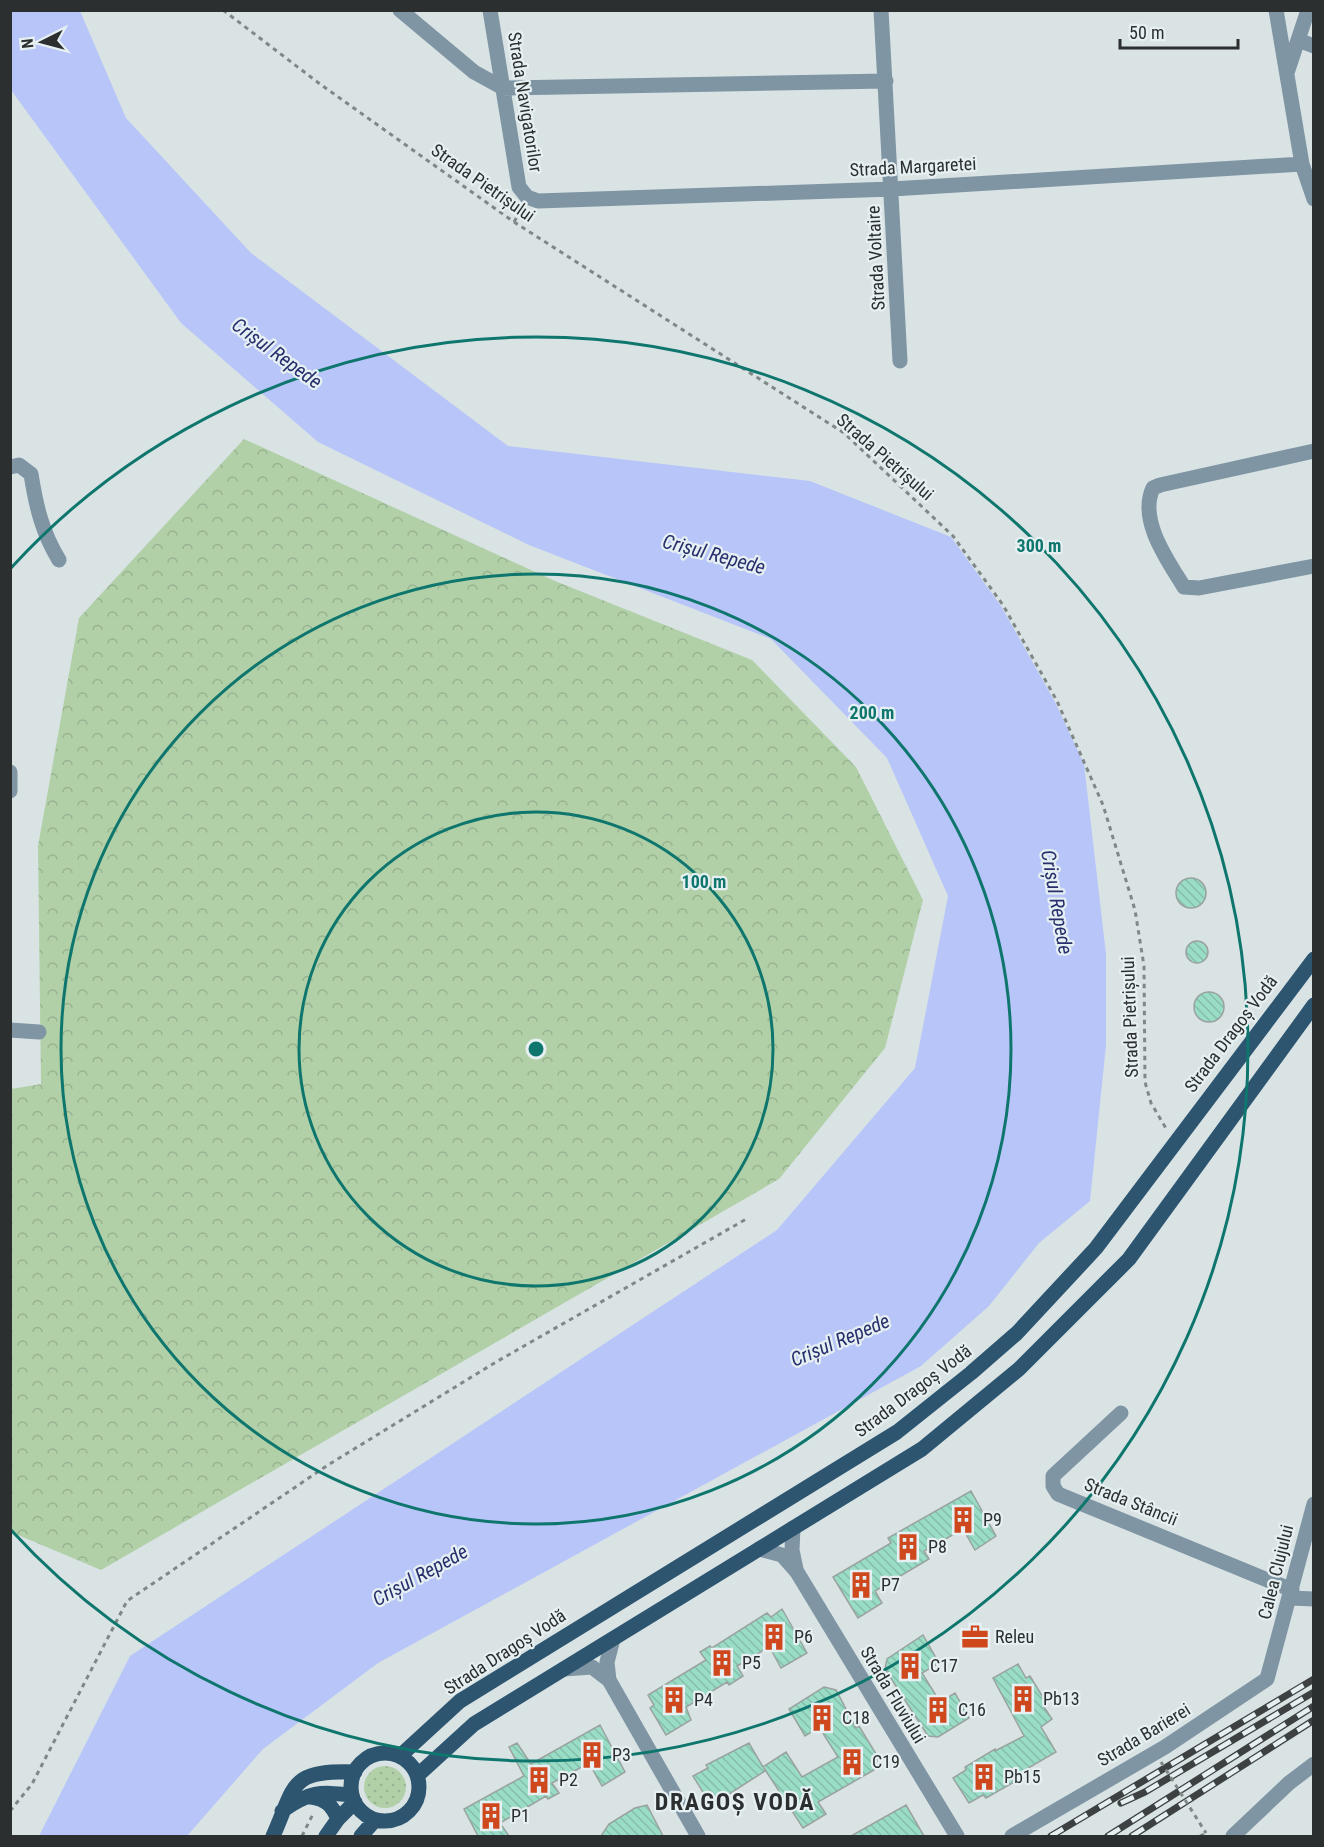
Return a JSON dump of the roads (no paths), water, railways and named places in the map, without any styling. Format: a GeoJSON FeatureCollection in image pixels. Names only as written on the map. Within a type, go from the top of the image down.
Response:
{"type":"FeatureCollection","features":[{"type":"Feature","properties":{"kind":"main road","name":"Strada Dragoș Vodă"},"geometry":{"type":"LineString","coordinates":[[400,1756],[460,1701],[897,1432],[1017,1333],[1096,1248],[1174,1141],[1314,959]]}},
{"type":"Feature","properties":{"kind":"main road"},"geometry":{"type":"LineString","coordinates":[[418,1775],[474,1724],[922,1449],[1019,1369],[1129,1259],[1314,1005]]}},
{"type":"Feature","properties":{"kind":"main road"},"geometry":{"type":"LineString","coordinates":[[282,1811],[302,1797],[318,1792],[353,1799],[363,1813],[375,1820],[386,1821],[406,1814],[418,1797],[418,1775],[411,1764],[400,1756],[379,1753],[361,1763],[355,1772],[353,1799],[326,1836]]}},
{"type":"Feature","properties":{"kind":"main road"},"geometry":{"type":"LineString","coordinates":[[273,1836],[289,1793],[298,1781],[333,1771],[355,1772]]}},
{"type":"Feature","properties":{"kind":"main road"},"geometry":{"type":"LineString","coordinates":[[302,1797],[320,1799],[332,1806],[338,1819]]}},
{"type":"Feature","properties":{"kind":"main road"},"geometry":{"type":"LineString","coordinates":[[361,1836],[375,1820]]}},
{"type":"Feature","properties":{"kind":"street"},"geometry":{"type":"LineString","coordinates":[[400,10],[474,72],[503,88],[886,81]]}},
{"type":"Feature","properties":{"kind":"street","name":"Strada Navigatorilor"},"geometry":{"type":"LineString","coordinates":[[490,10],[519,187],[527,197]]}},
{"type":"Feature","properties":{"kind":"street","name":"Strada Voltaire"},"geometry":{"type":"LineString","coordinates":[[881,10],[900,361]]}},
{"type":"Feature","properties":{"kind":"street"},"geometry":{"type":"LineString","coordinates":[[1276,10],[1302,164],[1314,199]]}},
{"type":"Feature","properties":{"kind":"street"},"geometry":{"type":"LineString","coordinates":[[1286,78],[1308,10]]}},
{"type":"Feature","properties":{"kind":"street"},"geometry":{"type":"LineString","coordinates":[[1298,40],[1314,46]]}},
{"type":"Feature","properties":{"kind":"street","name":"Strada Margaretei"},"geometry":{"type":"LineString","coordinates":[[527,197],[538,201],[892,189],[1302,164]]}},
{"type":"Feature","properties":{"kind":"street"},"geometry":{"type":"LineString","coordinates":[[1314,451],[1160,485],[1153,488],[1150,495],[1150,517],[1157,538],[1184,587],[1199,588],[1314,567]]}},
{"type":"Feature","properties":{"kind":"street"},"geometry":{"type":"LineString","coordinates":[[10,466],[19,465],[31,474],[38,515],[46,538],[59,560]]}},
{"type":"Feature","properties":{"kind":"street"},"geometry":{"type":"LineString","coordinates":[[10,772],[10,791]]}},
{"type":"Feature","properties":{"kind":"street"},"geometry":{"type":"LineString","coordinates":[[10,1030],[39,1032]]}},
{"type":"Feature","properties":{"kind":"street","name":"Strada Stâncii"},"geometry":{"type":"LineString","coordinates":[[1121,1413],[1053,1476],[1053,1486],[1058,1494],[1291,1594]]}},
{"type":"Feature","properties":{"kind":"street","name":"Calea Clujului"},"geometry":{"type":"LineString","coordinates":[[1276,1650],[1314,1504]]}},
{"type":"Feature","properties":{"kind":"street"},"geometry":{"type":"LineString","coordinates":[[793,1528],[792,1550],[797,1572]]}},
{"type":"Feature","properties":{"kind":"street"},"geometry":{"type":"LineString","coordinates":[[759,1549],[782,1555],[797,1572]]}},
{"type":"Feature","properties":{"kind":"street","name":"Strada Fluviului"},"geometry":{"type":"LineString","coordinates":[[797,1572],[957,1836]]}},
{"type":"Feature","properties":{"kind":"street"},"geometry":{"type":"LineString","coordinates":[[1291,1594],[1314,1599]]}},
{"type":"Feature","properties":{"kind":"street"},"geometry":{"type":"LineString","coordinates":[[613,1639],[606,1662],[609,1680],[698,1836]]}},
{"type":"Feature","properties":{"kind":"street","name":"Strada Barierei"},"geometry":{"type":"LineString","coordinates":[[1012,1836],[1165,1747],[1267,1679],[1276,1650]]}},
{"type":"Feature","properties":{"kind":"street"},"geometry":{"type":"LineString","coordinates":[[564,1669],[592,1667],[609,1680]]}},
{"type":"Feature","properties":{"kind":"street"},"geometry":{"type":"LineString","coordinates":[[1233,1836],[1289,1783],[1314,1764]]}},
{"type":"Feature","properties":{"kind":"water","name":"Crișul Repede"},"geometry":{"type":"Polygon","coordinates":[[[10,11],[80,11],[126,118],[251,253],[508,446],[810,481],[951,537],[1001,606],[1055,702],[1084,764],[1106,954],[1106,1045],[1090,1201],[1039,1243],[989,1306],[921,1366],[378,1663],[263,1749],[187,1836],[39,1836],[130,1656],[777,1230],[915,1068],[948,896],[887,758],[771,639],[529,545],[318,442],[181,323],[11,90],[10,11]]]}},
{"type":"Feature","properties":{"kind":"railway"},"geometry":{"type":"LineString","coordinates":[[1051,1836],[1314,1679]]}},
{"type":"Feature","properties":{"kind":"railway"},"geometry":{"type":"LineString","coordinates":[[1121,1803],[1145,1792],[1314,1692]]}},
{"type":"Feature","properties":{"kind":"railway"},"geometry":{"type":"LineString","coordinates":[[1108,1836],[1314,1706]]}},
{"type":"Feature","properties":{"kind":"railway"},"geometry":{"type":"LineString","coordinates":[[1132,1836],[1314,1720]]}},
{"type":"Feature","properties":{"kind":"place","name":"P9"},"geometry":{"type":"Point","coordinates":[963,1520]}},
{"type":"Feature","properties":{"kind":"place","name":"P8"},"geometry":{"type":"Point","coordinates":[908,1547]}},
{"type":"Feature","properties":{"kind":"place","name":"P7"},"geometry":{"type":"Point","coordinates":[861,1585]}},
{"type":"Feature","properties":{"kind":"place","name":"P6"},"geometry":{"type":"Point","coordinates":[774,1637]}},
{"type":"Feature","properties":{"kind":"place","name":"Releu"},"geometry":{"type":"Point","coordinates":[975,1637]}},
{"type":"Feature","properties":{"kind":"place","name":"P5"},"geometry":{"type":"Point","coordinates":[722,1663]}},
{"type":"Feature","properties":{"kind":"place","name":"C17"},"geometry":{"type":"Point","coordinates":[910,1666]}},
{"type":"Feature","properties":{"kind":"place","name":"Pb13"},"geometry":{"type":"Point","coordinates":[1023,1699]}},
{"type":"Feature","properties":{"kind":"place","name":"P4"},"geometry":{"type":"Point","coordinates":[674,1700]}},
{"type":"Feature","properties":{"kind":"place","name":"C16"},"geometry":{"type":"Point","coordinates":[938,1710]}},
{"type":"Feature","properties":{"kind":"place","name":"C18"},"geometry":{"type":"Point","coordinates":[822,1718]}},
{"type":"Feature","properties":{"kind":"place","name":"P3"},"geometry":{"type":"Point","coordinates":[592,1755]}},
{"type":"Feature","properties":{"kind":"place","name":"C19"},"geometry":{"type":"Point","coordinates":[852,1762]}},
{"type":"Feature","properties":{"kind":"place","name":"Pb15"},"geometry":{"type":"Point","coordinates":[984,1777]}},
{"type":"Feature","properties":{"kind":"place","name":"P2"},"geometry":{"type":"Point","coordinates":[539,1780]}},
{"type":"Feature","properties":{"kind":"place","name":"P1"},"geometry":{"type":"Point","coordinates":[491,1816]}},
{"type":"Feature","properties":{"kind":"district","name":"DRAGOȘ VODĂ"},"geometry":{"type":"Point","coordinates":[735,1802]}}]}
